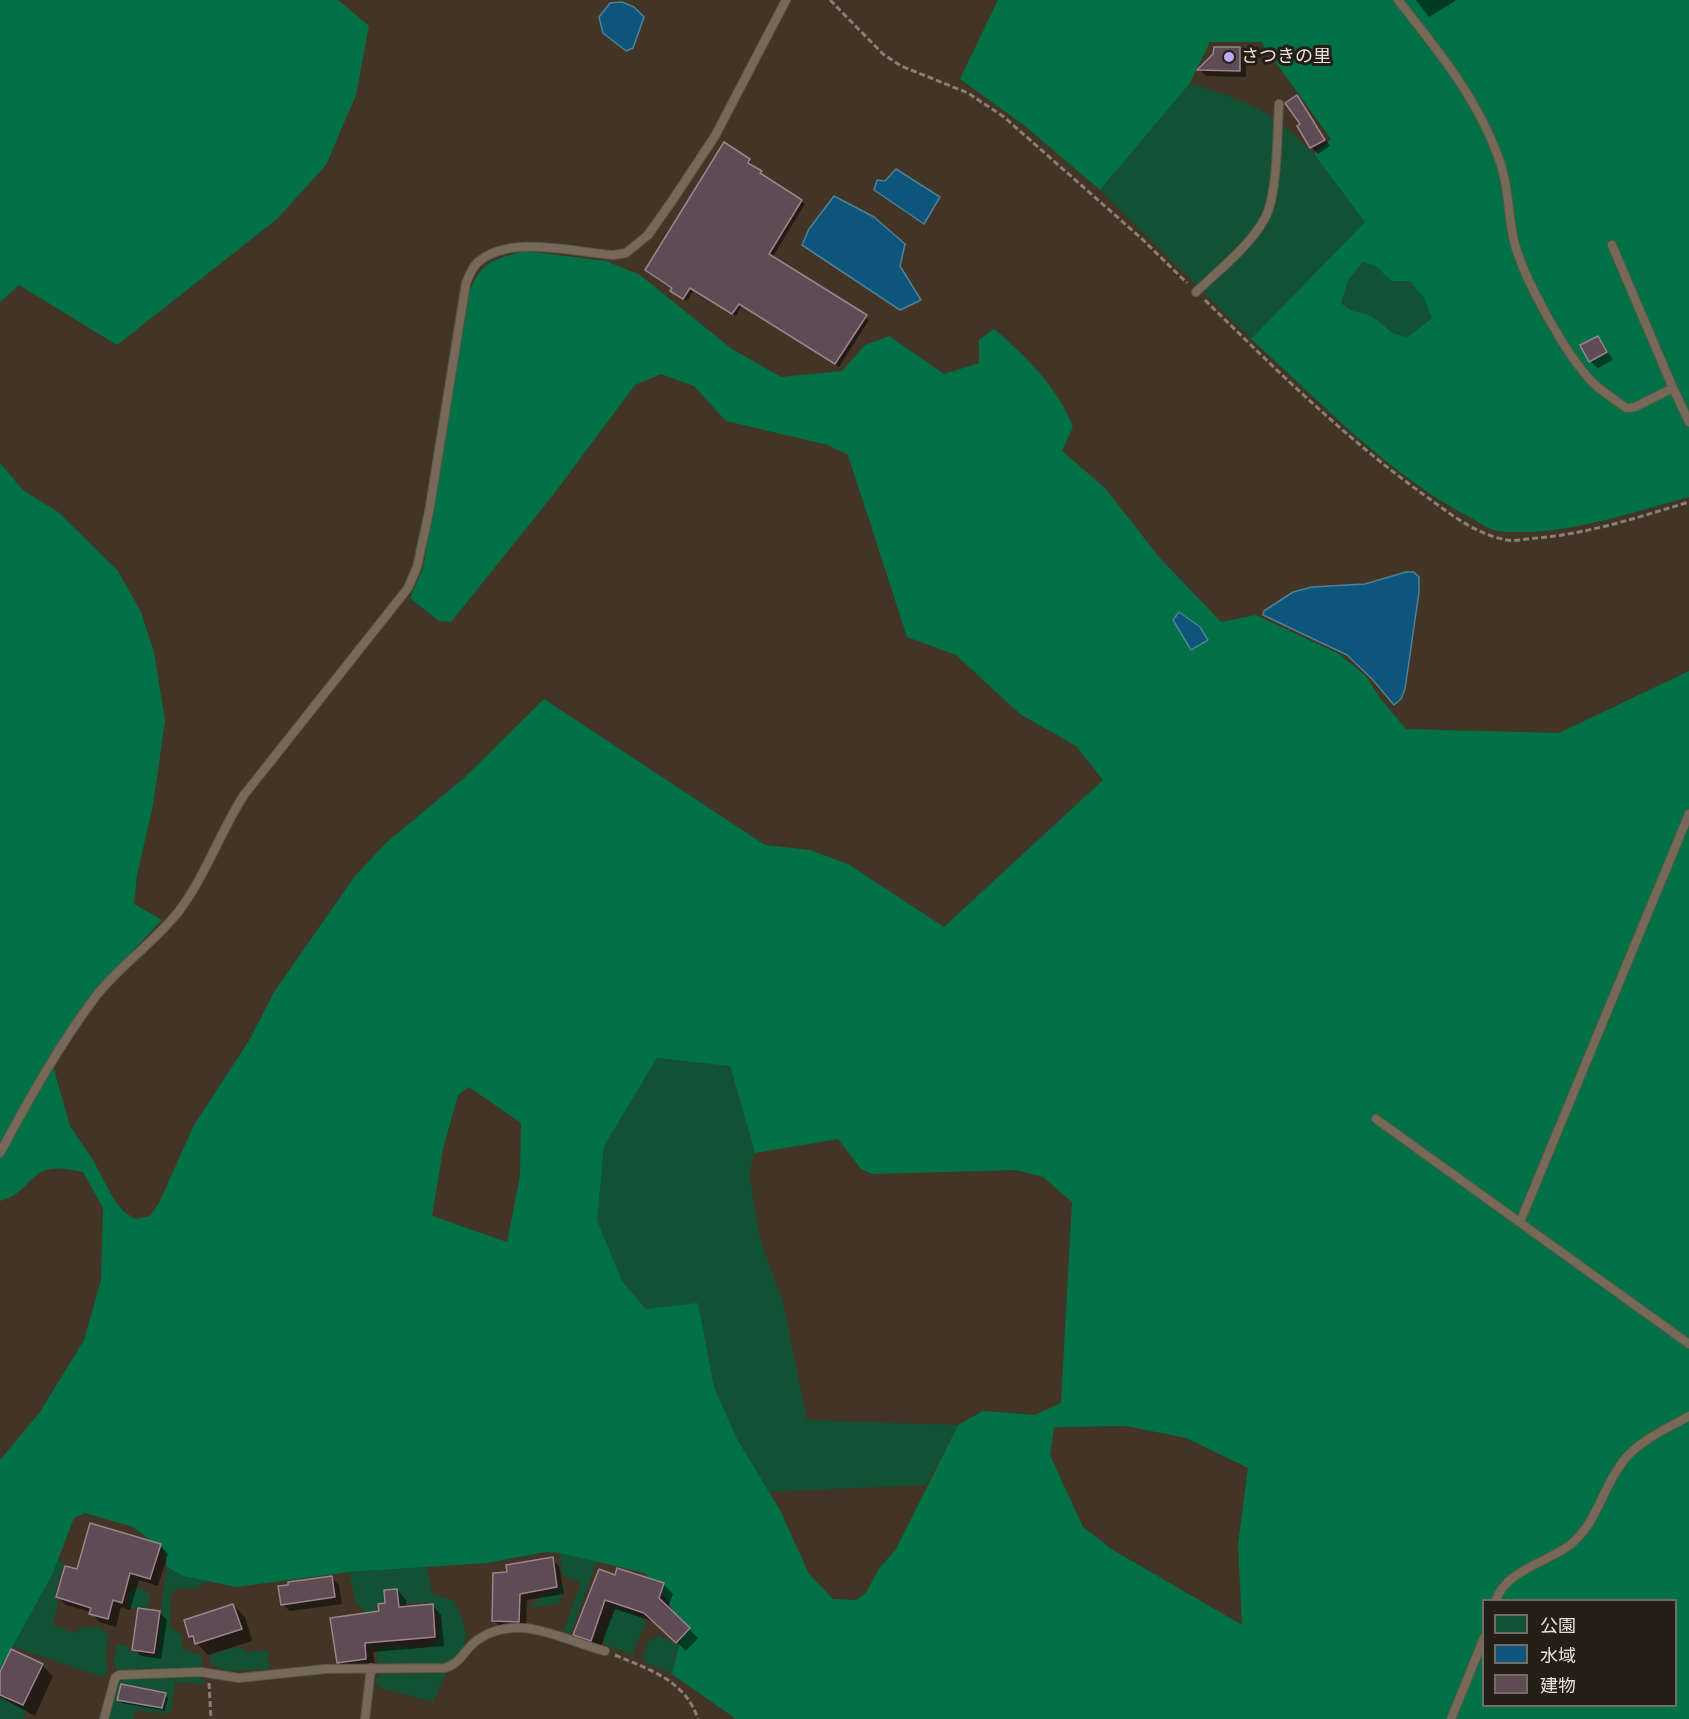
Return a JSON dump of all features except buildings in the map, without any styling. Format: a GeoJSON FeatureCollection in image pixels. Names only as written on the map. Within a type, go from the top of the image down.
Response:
{"type":"FeatureCollection","features":[{"type":"Feature","properties":{"kind":"lane"},"geometry":{"type":"LineString","coordinates":[[0,1153],[35,1086],[97,995],[179,910],[206,868],[231,815],[244,795],[408,588],[417,567],[429,512],[466,283],[475,264],[503,248],[525,246],[613,255],[626,253],[648,235],[715,135],[786,0]]}},
{"type":"Feature","properties":{"kind":"lane"},"geometry":{"type":"LineString","coordinates":[[1398,0],[1435,46],[1479,111],[1502,166],[1514,241],[1523,268],[1576,362],[1594,383],[1626,408],[1635,407],[1673,388]]}},
{"type":"Feature","properties":{"kind":"lane"},"geometry":{"type":"LineString","coordinates":[[1196,292],[1255,233],[1265,218],[1272,192],[1279,104]]}},
{"type":"Feature","properties":{"kind":"lane"},"geometry":{"type":"LineString","coordinates":[[1612,245],[1689,422]]}},
{"type":"Feature","properties":{"kind":"lane"},"geometry":{"type":"LineString","coordinates":[[1520,1222],[1689,814]]}},
{"type":"Feature","properties":{"kind":"lane"},"geometry":{"type":"LineString","coordinates":[[1376,1119],[1689,1344]]}},
{"type":"Feature","properties":{"kind":"lane"},"geometry":{"type":"LineString","coordinates":[[1496,1599],[1499,1592],[1522,1573],[1571,1544],[1590,1523],[1624,1460],[1642,1442],[1689,1416]]}},
{"type":"Feature","properties":{"kind":"lane"},"geometry":{"type":"LineString","coordinates":[[104,1719],[115,1678],[119,1675],[208,1673],[239,1678],[325,1669],[451,1667],[480,1638],[522,1628],[538,1629],[605,1651]]}},
{"type":"Feature","properties":{"kind":"lane"},"geometry":{"type":"LineString","coordinates":[[1451,1719],[1482,1643]]}},
{"type":"Feature","properties":{"kind":"lane"},"geometry":{"type":"LineString","coordinates":[[365,1719],[371,1668]]}},
{"type":"Feature","properties":{"kind":"path"},"geometry":{"type":"LineString","coordinates":[[830,0],[883,54],[901,66],[968,93],[1004,117],[1141,238],[1304,395],[1399,477],[1453,516],[1486,534],[1508,540],[1560,536],[1610,526],[1689,502]]}},
{"type":"Feature","properties":{"kind":"path"},"geometry":{"type":"LineString","coordinates":[[605,1651],[655,1672],[686,1694],[698,1719]]}},
{"type":"Feature","properties":{"kind":"path"},"geometry":{"type":"LineString","coordinates":[[208,1673],[211,1719]]}},
{"type":"Feature","properties":{"kind":"green space"},"geometry":{"type":"Polygon","coordinates":[[[0,0],[338,0],[369,26],[356,95],[326,165],[277,219],[117,345],[19,285],[0,302],[0,0]]]}},
{"type":"Feature","properties":{"kind":"green space"},"geometry":{"type":"Polygon","coordinates":[[[998,0],[1689,0],[1689,497],[1570,528],[1521,532],[1491,529],[1442,502],[1384,460],[1251,339],[1365,222],[1314,154],[1331,139],[1261,42],[1210,42],[1190,83],[1100,190],[1025,126],[960,79],[998,0]],[[1363,262],[1349,279],[1341,303],[1350,310],[1377,319],[1395,334],[1408,337],[1432,318],[1424,298],[1410,281],[1391,281],[1376,266],[1363,262]]]}},
{"type":"Feature","properties":{"kind":"green space"},"geometry":{"type":"Polygon","coordinates":[[[1190,83],[1248,104],[1282,124],[1321,163],[1365,222],[1251,339],[1100,190],[1190,83]]]}},
{"type":"Feature","properties":{"kind":"green space"},"geometry":{"type":"Polygon","coordinates":[[[525,251],[606,261],[640,275],[732,349],[781,377],[842,371],[865,345],[889,336],[944,374],[979,363],[979,340],[994,329],[1040,374],[1067,413],[1073,427],[1062,451],[1105,488],[1159,557],[1221,622],[1256,615],[1339,654],[1366,676],[1380,698],[1406,729],[1559,733],[1689,671],[1689,1719],[736,1719],[672,1674],[683,1629],[667,1600],[645,1573],[560,1553],[546,1552],[486,1563],[349,1572],[236,1587],[183,1576],[167,1567],[164,1551],[133,1527],[85,1513],[74,1518],[52,1575],[0,1669],[0,1460],[40,1412],[84,1340],[101,1280],[103,1208],[83,1172],[64,1169],[41,1172],[13,1196],[0,1201],[0,463],[23,490],[58,512],[118,571],[141,612],[154,652],[165,721],[153,805],[137,875],[134,904],[162,920],[95,991],[50,1056],[70,1126],[93,1160],[113,1198],[124,1212],[135,1219],[150,1216],[159,1203],[194,1125],[250,1039],[274,992],[355,876],[386,843],[464,778],[544,699],[765,845],[810,850],[848,864],[944,927],[1103,780],[1076,746],[1020,714],[956,655],[907,637],[848,455],[828,445],[726,421],[694,386],[661,374],[635,385],[553,495],[451,622],[439,621],[410,598],[423,568],[470,290],[480,272],[498,259],[525,251]],[[657,1058],[604,1146],[597,1220],[622,1281],[646,1309],[698,1303],[714,1387],[737,1439],[780,1510],[809,1574],[833,1599],[856,1600],[866,1593],[878,1570],[896,1549],[958,1425],[983,1411],[1035,1415],[1061,1403],[1072,1202],[1043,1177],[1016,1170],[872,1174],[861,1169],[838,1139],[755,1153],[730,1066],[657,1058]],[[469,1087],[458,1095],[443,1149],[432,1216],[507,1242],[520,1176],[521,1123],[469,1087]],[[1126,1426],[1054,1427],[1050,1455],[1083,1527],[1113,1550],[1242,1625],[1238,1544],[1248,1468],[1186,1438],[1126,1426]]]}},
{"type":"Feature","properties":{"kind":"green space"},"geometry":{"type":"Polygon","coordinates":[[[1363,262],[1376,266],[1391,281],[1410,281],[1424,298],[1432,318],[1408,337],[1401,336],[1371,316],[1353,311],[1341,303],[1349,279],[1363,262]]]}},
{"type":"Feature","properties":{"kind":"green space"},"geometry":{"type":"Polygon","coordinates":[[[657,1058],[730,1066],[755,1153],[749,1172],[760,1239],[783,1302],[807,1420],[958,1425],[926,1485],[769,1492],[737,1439],[714,1387],[698,1304],[647,1309],[622,1281],[597,1220],[603,1146],[657,1058]]]}},
{"type":"Feature","properties":{"kind":"green space"},"geometry":{"type":"Polygon","coordinates":[[[560,1553],[597,1560],[571,1634],[563,1632],[581,1583],[562,1575],[560,1553]]]}},
{"type":"Feature","properties":{"kind":"green space"},"geometry":{"type":"Polygon","coordinates":[[[58,1559],[64,1563],[55,1593],[58,1604],[53,1625],[76,1633],[80,1628],[99,1627],[109,1635],[106,1650],[108,1671],[102,1677],[11,1646],[52,1576],[58,1559]]]}},
{"type":"Feature","properties":{"kind":"green space"},"geometry":{"type":"Polygon","coordinates":[[[167,1567],[183,1576],[209,1581],[195,1588],[175,1589],[171,1596],[170,1626],[183,1636],[182,1649],[201,1655],[203,1668],[117,1671],[114,1660],[117,1644],[128,1647],[132,1652],[154,1656],[158,1652],[167,1567]]]}},
{"type":"Feature","properties":{"kind":"green space"},"geometry":{"type":"Polygon","coordinates":[[[427,1567],[432,1593],[454,1601],[459,1611],[465,1629],[464,1645],[453,1659],[443,1664],[378,1663],[376,1647],[423,1647],[436,1644],[440,1627],[438,1617],[429,1602],[395,1604],[393,1601],[379,1602],[376,1606],[379,1635],[374,1633],[365,1612],[356,1603],[349,1572],[427,1567]]]}},
{"type":"Feature","properties":{"kind":"green space"},"geometry":{"type":"Polygon","coordinates":[[[564,1584],[560,1603],[531,1608],[540,1596],[557,1593],[559,1585],[564,1584]]]}},
{"type":"Feature","properties":{"kind":"green space"},"geometry":{"type":"Polygon","coordinates":[[[139,1588],[147,1591],[150,1599],[147,1607],[139,1610],[131,1607],[128,1599],[131,1591],[139,1588]]]}},
{"type":"Feature","properties":{"kind":"green space"},"geometry":{"type":"Polygon","coordinates":[[[615,1607],[638,1615],[646,1622],[632,1655],[603,1644],[605,1629],[615,1607]]]}},
{"type":"Feature","properties":{"kind":"green space"},"geometry":{"type":"Polygon","coordinates":[[[660,1636],[678,1645],[672,1674],[644,1662],[643,1655],[649,1640],[660,1636]]]}},
{"type":"Feature","properties":{"kind":"green space"},"geometry":{"type":"Polygon","coordinates":[[[240,1648],[246,1652],[268,1650],[269,1669],[226,1671],[212,1664],[209,1657],[227,1649],[240,1648]]]}},
{"type":"Feature","properties":{"kind":"green space"},"geometry":{"type":"Polygon","coordinates":[[[446,1673],[433,1702],[381,1688],[376,1684],[376,1678],[381,1674],[446,1673]]]}},
{"type":"Feature","properties":{"kind":"green space"},"geometry":{"type":"Polygon","coordinates":[[[200,1677],[204,1681],[203,1684],[175,1682],[171,1711],[163,1714],[136,1710],[133,1719],[107,1719],[118,1683],[123,1679],[200,1677]],[[121,1684],[117,1700],[137,1704],[140,1688],[121,1684]],[[148,1689],[144,1704],[162,1708],[166,1693],[148,1689]]]}},
{"type":"Feature","properties":{"kind":"green space"},"geometry":{"type":"Polygon","coordinates":[[[0,1697],[27,1710],[23,1719],[0,1719],[0,1697]]]}},
{"type":"Feature","properties":{"kind":"water"},"geometry":{"type":"Polygon","coordinates":[[[622,2],[634,7],[644,17],[633,48],[626,51],[603,33],[599,17],[610,3],[622,2]]]}},
{"type":"Feature","properties":{"kind":"water"},"geometry":{"type":"Polygon","coordinates":[[[896,169],[940,197],[924,224],[874,190],[877,180],[885,181],[896,169]]]}},
{"type":"Feature","properties":{"kind":"water"},"geometry":{"type":"Polygon","coordinates":[[[834,196],[874,217],[905,244],[900,266],[921,300],[900,310],[802,245],[809,229],[834,196]]]}},
{"type":"Feature","properties":{"kind":"water"},"geometry":{"type":"Polygon","coordinates":[[[1406,572],[1414,572],[1419,577],[1419,592],[1405,689],[1401,699],[1394,705],[1347,655],[1263,615],[1264,611],[1293,592],[1312,587],[1365,584],[1406,572]]]}},
{"type":"Feature","properties":{"kind":"water"},"geometry":{"type":"Polygon","coordinates":[[[1179,612],[1200,627],[1208,640],[1191,650],[1173,620],[1179,612]]]}},
{"type":"Feature","properties":{"kind":"place","name":"さつきの里"},"geometry":{"type":"Point","coordinates":[1229,57]}}]}
